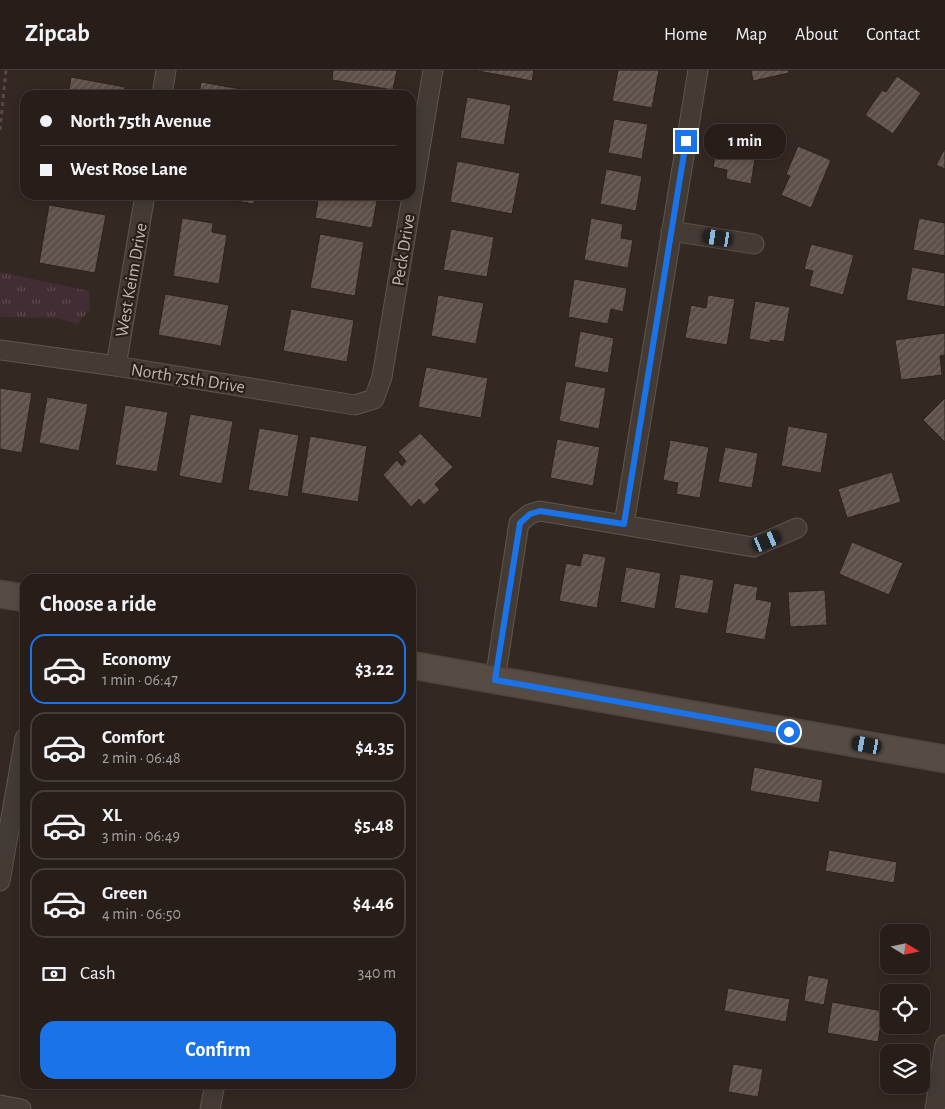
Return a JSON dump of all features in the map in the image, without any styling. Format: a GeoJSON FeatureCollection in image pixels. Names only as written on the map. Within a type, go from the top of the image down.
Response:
{"type":"FeatureCollection","features":[{"type":"Feature","properties":{"kind":"main road"},"geometry":{"type":"LineString","coordinates":[[0,594],[20,597]]}},
{"type":"Feature","properties":{"kind":"main road"},"geometry":{"type":"LineString","coordinates":[[416,667],[945,759]]}},
{"type":"Feature","properties":{"kind":"street"},"geometry":{"type":"LineString","coordinates":[[163,90],[166,70]]}},
{"type":"Feature","properties":{"kind":"street","name":"Peck Drive"},"geometry":{"type":"LineString","coordinates":[[416,172],[433,70]]}},
{"type":"Feature","properties":{"kind":"street"},"geometry":{"type":"LineString","coordinates":[[624,524],[698,70]]}},
{"type":"Feature","properties":{"kind":"street","name":"West Keim Drive"},"geometry":{"type":"LineString","coordinates":[[116,366],[144,200]]}},
{"type":"Feature","properties":{"kind":"street","name":"Peck Drive"},"geometry":{"type":"LineString","coordinates":[[374,399],[382,377],[411,200]]}},
{"type":"Feature","properties":{"kind":"street"},"geometry":{"type":"LineString","coordinates":[[671,231],[754,244]]}},
{"type":"Feature","properties":{"kind":"street","name":"North 75th Drive"},"geometry":{"type":"LineString","coordinates":[[0,350],[116,366],[355,405],[374,399]]}},
{"type":"Feature","properties":{"kind":"street"},"geometry":{"type":"LineString","coordinates":[[495,680],[520,523],[530,514],[540,511],[752,547],[797,528]]}},
{"type":"Feature","properties":{"kind":"street"},"geometry":{"type":"LineString","coordinates":[[0,881],[5,823],[20,759]]}},
{"type":"Feature","properties":{"kind":"street"},"geometry":{"type":"LineString","coordinates":[[935,1109],[945,1045]]}},
{"type":"Feature","properties":{"kind":"street"},"geometry":{"type":"LineString","coordinates":[[210,1109],[214,1089]]}},
{"type":"Feature","properties":{"kind":"street"},"geometry":{"type":"LineString","coordinates":[[0,1106],[21,1109]]}},
{"type":"Feature","properties":{"kind":"path"},"geometry":{"type":"LineString","coordinates":[[0,130],[6,70]]}},
{"type":"Feature","properties":{"kind":"green space"},"geometry":{"type":"Polygon","coordinates":[[[0,272],[89,291],[90,310],[77,324],[57,318],[0,317],[0,272]]]}},
{"type":"Feature","properties":{"kind":"building"},"geometry":{"type":"Polygon","coordinates":[[[333,70],[397,70],[393,90],[332,80],[333,70]]]}},
{"type":"Feature","properties":{"kind":"building"},"geometry":{"type":"Polygon","coordinates":[[[473,70],[534,70],[532,81],[473,70]]]}},
{"type":"Feature","properties":{"kind":"building"},"geometry":{"type":"Polygon","coordinates":[[[618,70],[659,70],[652,108],[612,101],[618,70]]]}},
{"type":"Feature","properties":{"kind":"building"},"geometry":{"type":"Polygon","coordinates":[[[751,70],[788,70],[789,73],[753,81],[751,70]]]}},
{"type":"Feature","properties":{"kind":"building"},"geometry":{"type":"Polygon","coordinates":[[[897,76],[921,93],[893,134],[865,115],[882,90],[886,92],[897,76]]]}},
{"type":"Feature","properties":{"kind":"building"},"geometry":{"type":"Polygon","coordinates":[[[71,77],[125,87],[124,90],[69,90],[71,77]]]}},
{"type":"Feature","properties":{"kind":"building"},"geometry":{"type":"Polygon","coordinates":[[[201,82],[247,90],[200,90],[201,82]]]}},
{"type":"Feature","properties":{"kind":"building"},"geometry":{"type":"Polygon","coordinates":[[[467,97],[511,105],[504,145],[460,138],[467,97]]]}},
{"type":"Feature","properties":{"kind":"building"},"geometry":{"type":"Polygon","coordinates":[[[614,119],[648,124],[642,159],[608,153],[614,119]]]}},
{"type":"Feature","properties":{"kind":"building"},"geometry":{"type":"Polygon","coordinates":[[[720,127],[759,134],[751,184],[726,179],[727,170],[713,167],[720,127]]]}},
{"type":"Feature","properties":{"kind":"building"},"geometry":{"type":"Polygon","coordinates":[[[798,146],[831,160],[811,208],[781,195],[790,176],[786,174],[798,146]]]}},
{"type":"Feature","properties":{"kind":"building"},"geometry":{"type":"Polygon","coordinates":[[[945,148],[945,169],[936,165],[945,148]]]}},
{"type":"Feature","properties":{"kind":"building"},"geometry":{"type":"Polygon","coordinates":[[[457,161],[520,173],[512,214],[450,202],[457,161]]]}},
{"type":"Feature","properties":{"kind":"building"},"geometry":{"type":"Polygon","coordinates":[[[606,169],[642,176],[636,211],[600,204],[606,169]]]}},
{"type":"Feature","properties":{"kind":"building"},"geometry":{"type":"Polygon","coordinates":[[[230,200],[254,200],[254,204],[230,200]]]}},
{"type":"Feature","properties":{"kind":"building"},"geometry":{"type":"Polygon","coordinates":[[[318,200],[377,200],[372,228],[315,218],[318,200]]]}},
{"type":"Feature","properties":{"kind":"building"},"geometry":{"type":"Polygon","coordinates":[[[49,205],[106,215],[95,273],[39,263],[49,205]]]}},
{"type":"Feature","properties":{"kind":"building"},"geometry":{"type":"Polygon","coordinates":[[[182,218],[213,223],[212,232],[227,235],[219,284],[173,276],[182,218]]]}},
{"type":"Feature","properties":{"kind":"building"},"geometry":{"type":"Polygon","coordinates":[[[591,218],[623,224],[621,238],[633,240],[628,268],[584,260],[591,218]]]}},
{"type":"Feature","properties":{"kind":"building"},"geometry":{"type":"Polygon","coordinates":[[[919,218],[945,223],[945,256],[913,250],[919,218]]]}},
{"type":"Feature","properties":{"kind":"building"},"geometry":{"type":"Polygon","coordinates":[[[451,229],[494,237],[487,277],[443,270],[451,229]]]}},
{"type":"Feature","properties":{"kind":"building"},"geometry":{"type":"Polygon","coordinates":[[[320,234],[364,242],[355,296],[310,288],[320,234]]]}},
{"type":"Feature","properties":{"kind":"building"},"geometry":{"type":"Polygon","coordinates":[[[811,244],[854,255],[843,295],[809,286],[813,271],[804,269],[811,244]]]}},
{"type":"Feature","properties":{"kind":"building"},"geometry":{"type":"Polygon","coordinates":[[[912,267],[945,273],[945,307],[906,300],[912,267]]]}},
{"type":"Feature","properties":{"kind":"building"},"geometry":{"type":"Polygon","coordinates":[[[574,279],[627,288],[623,312],[611,309],[608,324],[568,317],[574,279]]]}},
{"type":"Feature","properties":{"kind":"building"},"geometry":{"type":"Polygon","coordinates":[[[165,294],[229,305],[221,346],[158,335],[165,294]]]}},
{"type":"Feature","properties":{"kind":"building"},"geometry":{"type":"Polygon","coordinates":[[[438,295],[484,303],[476,344],[431,336],[438,295]]]}},
{"type":"Feature","properties":{"kind":"building"},"geometry":{"type":"Polygon","coordinates":[[[708,295],[735,299],[727,345],[685,338],[691,305],[706,308],[708,295]]]}},
{"type":"Feature","properties":{"kind":"building"},"geometry":{"type":"Polygon","coordinates":[[[755,301],[790,307],[784,342],[770,340],[770,343],[749,339],[755,301]]]}},
{"type":"Feature","properties":{"kind":"building"},"geometry":{"type":"Polygon","coordinates":[[[291,309],[354,320],[347,362],[283,351],[291,309]]]}},
{"type":"Feature","properties":{"kind":"building"},"geometry":{"type":"Polygon","coordinates":[[[580,331],[614,338],[608,373],[574,367],[580,331]]]}},
{"type":"Feature","properties":{"kind":"building"},"geometry":{"type":"Polygon","coordinates":[[[945,333],[945,355],[940,356],[942,375],[901,380],[895,340],[945,333]]]}},
{"type":"Feature","properties":{"kind":"building"},"geometry":{"type":"Polygon","coordinates":[[[426,367],[488,378],[481,418],[418,407],[426,367]]]}},
{"type":"Feature","properties":{"kind":"building"},"geometry":{"type":"Polygon","coordinates":[[[566,381],[606,388],[599,429],[559,421],[566,381]]]}},
{"type":"Feature","properties":{"kind":"building"},"geometry":{"type":"Polygon","coordinates":[[[0,388],[32,393],[22,453],[0,449],[0,388]]]}},
{"type":"Feature","properties":{"kind":"building"},"geometry":{"type":"Polygon","coordinates":[[[47,397],[88,404],[79,451],[39,443],[47,397]]]}},
{"type":"Feature","properties":{"kind":"building"},"geometry":{"type":"Polygon","coordinates":[[[945,398],[945,442],[923,420],[945,398]]]}},
{"type":"Feature","properties":{"kind":"building"},"geometry":{"type":"Polygon","coordinates":[[[125,405],[168,412],[157,472],[115,465],[125,405]]]}},
{"type":"Feature","properties":{"kind":"building"},"geometry":{"type":"Polygon","coordinates":[[[190,414],[233,421],[222,484],[179,476],[190,414]]]}},
{"type":"Feature","properties":{"kind":"building"},"geometry":{"type":"Polygon","coordinates":[[[788,426],[828,433],[821,473],[781,466],[788,426]]]}},
{"type":"Feature","properties":{"kind":"building"},"geometry":{"type":"Polygon","coordinates":[[[259,428],[299,435],[288,497],[248,490],[259,428]]]}},
{"type":"Feature","properties":{"kind":"building"},"geometry":{"type":"Polygon","coordinates":[[[420,433],[453,467],[435,484],[440,490],[424,505],[419,499],[411,507],[383,475],[397,460],[402,466],[406,461],[398,452],[420,433]]]}},
{"type":"Feature","properties":{"kind":"building"},"geometry":{"type":"Polygon","coordinates":[[[310,436],[367,446],[358,502],[301,493],[310,436]]]}},
{"type":"Feature","properties":{"kind":"building"},"geometry":{"type":"Polygon","coordinates":[[[557,439],[600,447],[593,486],[550,478],[557,439]]]}},
{"type":"Feature","properties":{"kind":"building"},"geometry":{"type":"Polygon","coordinates":[[[670,440],[709,447],[700,498],[676,494],[678,483],[663,480],[670,440]]]}},
{"type":"Feature","properties":{"kind":"building"},"geometry":{"type":"Polygon","coordinates":[[[725,447],[758,453],[752,488],[718,482],[725,447]]]}},
{"type":"Feature","properties":{"kind":"building"},"geometry":{"type":"Polygon","coordinates":[[[892,472],[901,502],[847,518],[838,489],[892,472]]]}},
{"type":"Feature","properties":{"kind":"building"},"geometry":{"type":"Polygon","coordinates":[[[852,542],[903,563],[889,595],[839,574],[852,542]]]}},
{"type":"Feature","properties":{"kind":"building"},"geometry":{"type":"Polygon","coordinates":[[[583,553],[606,557],[597,608],[559,601],[566,563],[580,566],[583,553]]]}},
{"type":"Feature","properties":{"kind":"building"},"geometry":{"type":"Polygon","coordinates":[[[626,567],[661,573],[655,609],[620,602],[626,567]]]}},
{"type":"Feature","properties":{"kind":"building"},"geometry":{"type":"Polygon","coordinates":[[[680,574],[714,580],[708,614],[674,608],[680,574]]]}},
{"type":"Feature","properties":{"kind":"building"},"geometry":{"type":"Polygon","coordinates":[[[734,583],[758,587],[756,599],[772,602],[765,640],[725,633],[734,583]]]}},
{"type":"Feature","properties":{"kind":"building"},"geometry":{"type":"Polygon","coordinates":[[[825,590],[827,625],[790,627],[788,592],[825,590]]]}},
{"type":"Feature","properties":{"kind":"building"},"geometry":{"type":"Polygon","coordinates":[[[754,767],[823,780],[819,803],[750,791],[754,767]]]}},
{"type":"Feature","properties":{"kind":"building"},"geometry":{"type":"Polygon","coordinates":[[[829,850],[897,862],[894,883],[825,871],[829,850]]]}},
{"type":"Feature","properties":{"kind":"building"},"geometry":{"type":"Polygon","coordinates":[[[808,975],[829,979],[824,1005],[804,1001],[808,975]]]}},
{"type":"Feature","properties":{"kind":"building"},"geometry":{"type":"Polygon","coordinates":[[[728,988],[790,999],[786,1022],[724,1011],[728,988]]]}},
{"type":"Feature","properties":{"kind":"building"},"geometry":{"type":"Polygon","coordinates":[[[832,1002],[880,1010],[878,1042],[827,1033],[832,1002]]]}},
{"type":"Feature","properties":{"kind":"building"},"geometry":{"type":"Polygon","coordinates":[[[733,1064],[763,1069],[758,1097],[728,1092],[733,1064]]]}},
{"type":"Feature","properties":{"kind":"route"},"geometry":{"type":"LineString","coordinates":[[686,141],[624,524],[540,511],[530,514],[520,523],[495,680],[789,732]]}}]}
